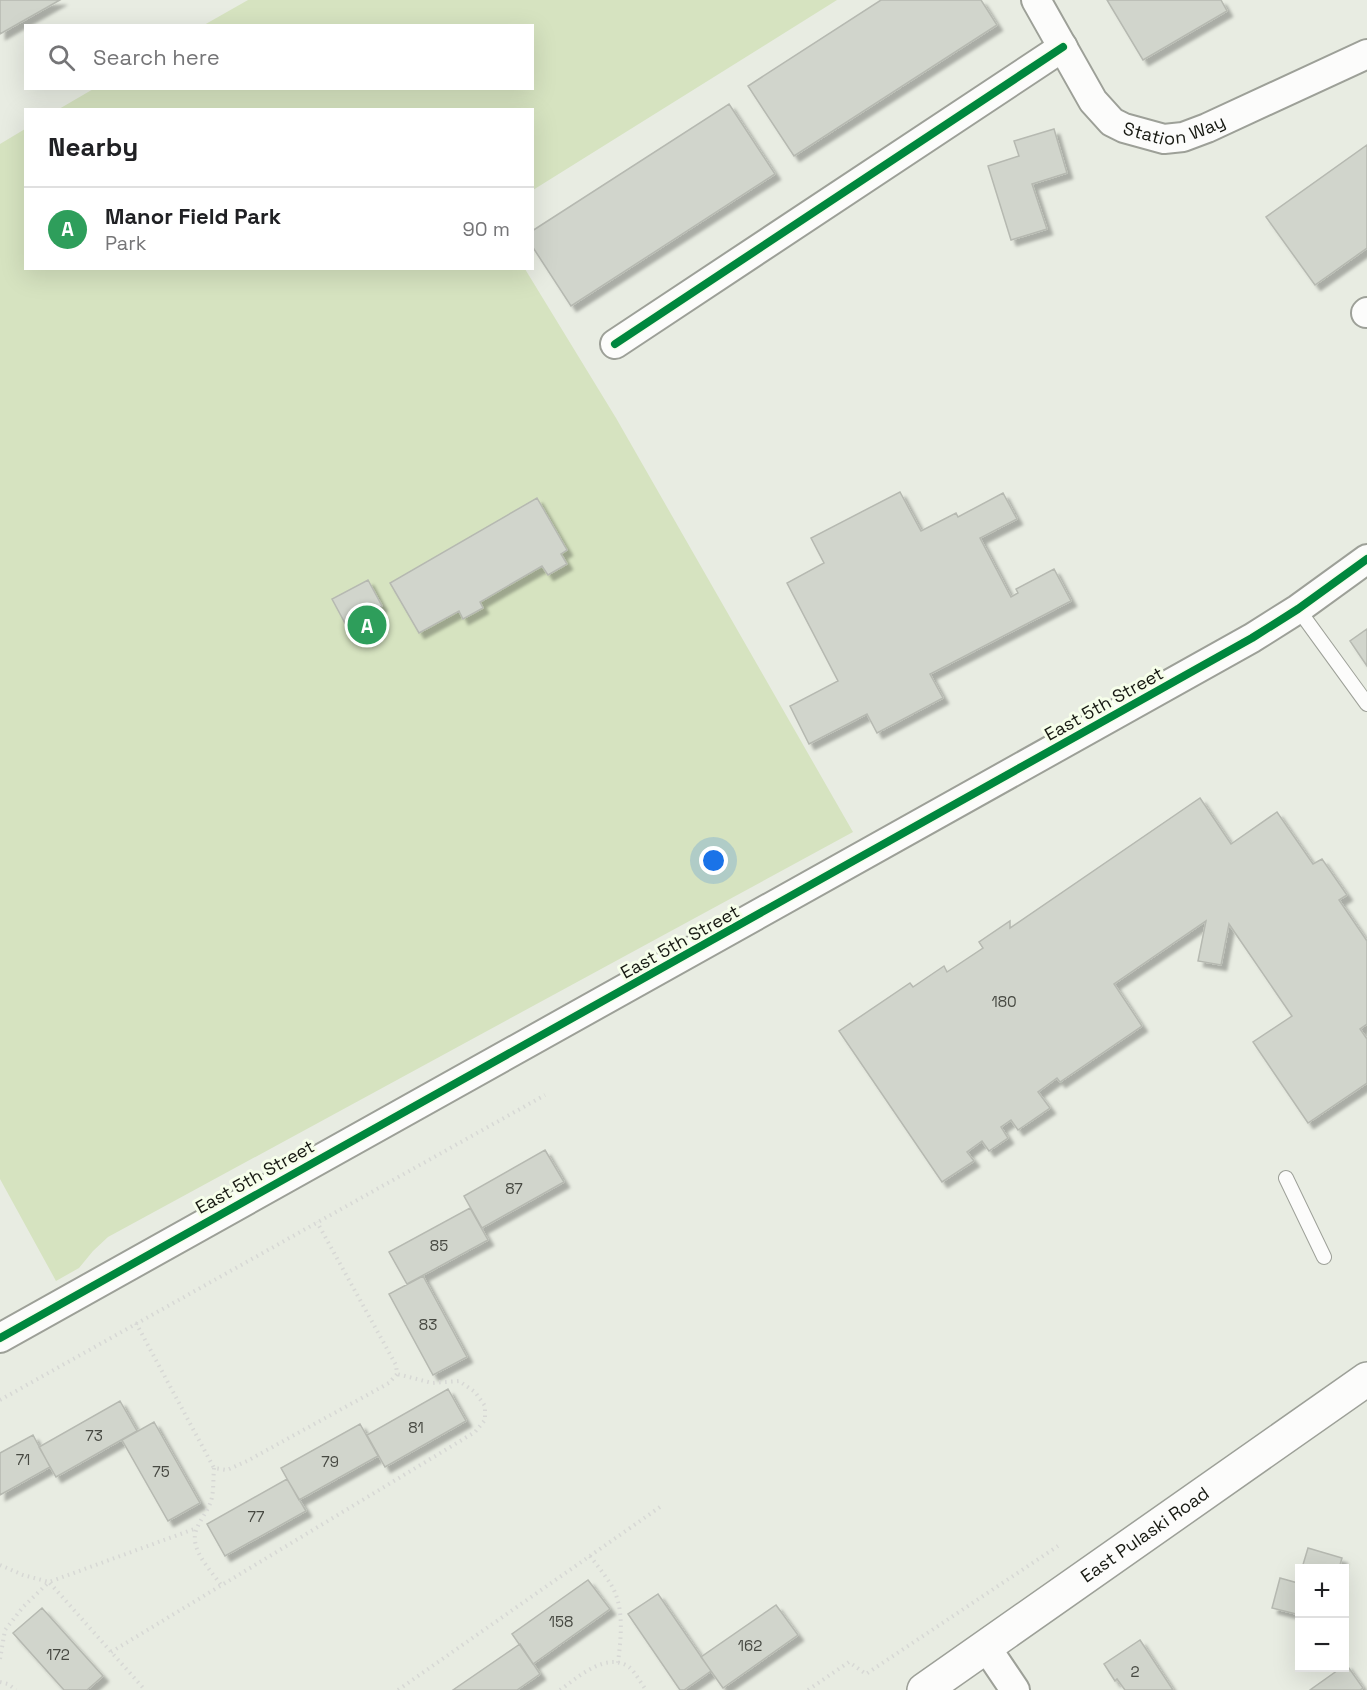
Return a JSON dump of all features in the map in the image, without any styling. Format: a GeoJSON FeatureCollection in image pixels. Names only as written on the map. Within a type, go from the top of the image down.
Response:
{"type":"FeatureCollection","features":[{"type":"Feature","properties":{"kind":"main road","name":"East Pulaski Road"},"geometry":{"type":"LineString","coordinates":[[924,1690],[1367,1379]]}},
{"type":"Feature","properties":{"kind":"street","name":"Station Way"},"geometry":{"type":"LineString","coordinates":[[1036,0],[1093,101],[1112,122],[1124,128],[1164,139],[1183,137],[1207,128],[1367,54]]}},
{"type":"Feature","properties":{"kind":"street"},"geometry":{"type":"LineString","coordinates":[[615,344],[1063,47]]}},
{"type":"Feature","properties":{"kind":"street","name":"East 5th Street"},"geometry":{"type":"LineString","coordinates":[[0,1338],[1252,638],[1298,609],[1367,559]]}},
{"type":"Feature","properties":{"kind":"street"},"geometry":{"type":"LineString","coordinates":[[986,1647],[1015,1690]]}},
{"type":"Feature","properties":{"kind":"lane"},"geometry":{"type":"LineString","coordinates":[[1298,609],[1367,704]]}},
{"type":"Feature","properties":{"kind":"lane"},"geometry":{"type":"LineString","coordinates":[[1286,1178],[1324,1257]]}},
{"type":"Feature","properties":{"kind":"path"},"geometry":{"type":"LineString","coordinates":[[0,1400],[545,1095]]}},
{"type":"Feature","properties":{"kind":"path"},"geometry":{"type":"LineString","coordinates":[[214,1468],[227,1470],[247,1461],[389,1383],[397,1374],[396,1365],[317,1222]]}},
{"type":"Feature","properties":{"kind":"path"},"geometry":{"type":"LineString","coordinates":[[136,1323],[214,1468],[212,1498],[194,1539],[199,1552],[221,1585]]}},
{"type":"Feature","properties":{"kind":"path"},"geometry":{"type":"LineString","coordinates":[[111,1652],[475,1432],[486,1420],[485,1406],[475,1392],[459,1381],[432,1383],[397,1374]]}},
{"type":"Feature","properties":{"kind":"path"},"geometry":{"type":"LineString","coordinates":[[398,1690],[660,1507]]}},
{"type":"Feature","properties":{"kind":"path"},"geometry":{"type":"LineString","coordinates":[[0,1659],[5,1630],[23,1607],[49,1582],[197,1528]]}},
{"type":"Feature","properties":{"kind":"path"},"geometry":{"type":"LineString","coordinates":[[808,1690],[849,1662],[866,1674],[1058,1546]]}},
{"type":"Feature","properties":{"kind":"path"},"geometry":{"type":"LineString","coordinates":[[590,1556],[612,1585],[619,1608],[622,1631],[618,1663]]}},
{"type":"Feature","properties":{"kind":"path"},"geometry":{"type":"LineString","coordinates":[[0,1565],[23,1575],[49,1582],[145,1690]]}},
{"type":"Feature","properties":{"kind":"path"},"geometry":{"type":"LineString","coordinates":[[560,1690],[594,1667],[606,1663],[618,1663],[629,1667],[646,1690]]}},
{"type":"Feature","properties":{"kind":"path"},"geometry":{"type":"LineString","coordinates":[[0,1682],[16,1690]]}},
{"type":"Feature","properties":{"kind":"green space"},"geometry":{"type":"Polygon","coordinates":[[[248,0],[837,0],[534,189],[534,108],[61,108],[92,90],[534,90],[534,24],[206,24],[248,0]]]}},
{"type":"Feature","properties":{"kind":"green space"},"geometry":{"type":"Polygon","coordinates":[[[24,130],[24,270],[526,270],[616,418],[853,832],[108,1237],[79,1268],[56,1281],[0,1179],[0,144],[24,130]]]}},
{"type":"Feature","properties":{"kind":"building"},"geometry":{"type":"Polygon","coordinates":[[[0,0],[60,0],[0,34],[0,0]]]}},
{"type":"Feature","properties":{"kind":"building"},"geometry":{"type":"Polygon","coordinates":[[[881,0],[981,0],[997,25],[794,156],[748,86],[881,0]]]}},
{"type":"Feature","properties":{"kind":"building"},"geometry":{"type":"Polygon","coordinates":[[[1107,0],[1221,0],[1227,11],[1143,60],[1107,0]]]}},
{"type":"Feature","properties":{"kind":"building"},"geometry":{"type":"Polygon","coordinates":[[[729,104],[775,174],[571,306],[534,249],[534,230],[729,104]]]}},
{"type":"Feature","properties":{"kind":"building"},"geometry":{"type":"Polygon","coordinates":[[[1054,129],[1067,173],[1032,184],[1047,229],[1011,240],[988,166],[1019,156],[1014,141],[1054,129]]]}},
{"type":"Feature","properties":{"kind":"building"},"geometry":{"type":"Polygon","coordinates":[[[1367,145],[1367,248],[1315,285],[1266,217],[1367,145]]]}},
{"type":"Feature","properties":{"kind":"building"},"geometry":{"type":"Polygon","coordinates":[[[900,492],[921,531],[956,513],[958,517],[1003,493],[1017,519],[980,538],[1011,597],[1018,593],[1016,589],[1054,569],[1071,601],[930,674],[943,698],[877,733],[867,714],[809,744],[790,706],[838,681],[787,583],[824,563],[811,538],[900,492]]]}},
{"type":"Feature","properties":{"kind":"building"},"geometry":{"type":"Polygon","coordinates":[[[537,498],[567,550],[561,554],[567,564],[548,575],[542,566],[480,602],[483,608],[463,619],[459,611],[419,633],[390,583],[537,498]]]}},
{"type":"Feature","properties":{"kind":"building"},"geometry":{"type":"Polygon","coordinates":[[[368,580],[382,606],[346,625],[332,599],[368,580]]]}},
{"type":"Feature","properties":{"kind":"building"},"geometry":{"type":"Polygon","coordinates":[[[1367,629],[1367,666],[1350,641],[1367,629]]]}},
{"type":"Feature","properties":{"kind":"building"},"geometry":{"type":"Polygon","coordinates":[[[1200,798],[1231,844],[1277,812],[1313,864],[1322,859],[1347,895],[1339,900],[1367,941],[1367,1024],[1360,1029],[1367,1039],[1367,1083],[1308,1123],[1253,1042],[1292,1016],[1229,924],[1221,965],[1198,961],[1206,921],[1114,984],[1142,1026],[1060,1082],[1057,1078],[1038,1092],[1050,1108],[1018,1130],[1011,1120],[1001,1127],[1008,1138],[989,1151],[982,1141],[967,1152],[974,1161],[942,1182],[839,1031],[910,983],[913,987],[944,966],[947,972],[983,948],[979,942],[1010,921],[1010,928],[1200,798]]]}},
{"type":"Feature","properties":{"kind":"building"},"geometry":{"type":"Polygon","coordinates":[[[545,1150],[564,1182],[482,1228],[464,1196],[545,1150]]]}},
{"type":"Feature","properties":{"kind":"building"},"geometry":{"type":"Polygon","coordinates":[[[470,1208],[488,1240],[407,1284],[389,1252],[470,1208]]]}},
{"type":"Feature","properties":{"kind":"building"},"geometry":{"type":"Polygon","coordinates":[[[423,1276],[467,1357],[433,1375],[389,1294],[423,1276]]]}},
{"type":"Feature","properties":{"kind":"building"},"geometry":{"type":"Polygon","coordinates":[[[448,1389],[466,1421],[385,1467],[367,1435],[448,1389]]]}},
{"type":"Feature","properties":{"kind":"building"},"geometry":{"type":"Polygon","coordinates":[[[120,1401],[137,1431],[56,1477],[39,1447],[120,1401]]]}},
{"type":"Feature","properties":{"kind":"building"},"geometry":{"type":"Polygon","coordinates":[[[154,1422],[200,1503],[168,1521],[122,1440],[154,1422]]]}},
{"type":"Feature","properties":{"kind":"building"},"geometry":{"type":"Polygon","coordinates":[[[360,1424],[378,1456],[299,1500],[281,1468],[360,1424]]]}},
{"type":"Feature","properties":{"kind":"building"},"geometry":{"type":"Polygon","coordinates":[[[33,1435],[50,1467],[0,1495],[0,1453],[33,1435]]]}},
{"type":"Feature","properties":{"kind":"building"},"geometry":{"type":"Polygon","coordinates":[[[287,1479],[306,1511],[225,1556],[207,1524],[287,1479]]]}},
{"type":"Feature","properties":{"kind":"building"},"geometry":{"type":"Polygon","coordinates":[[[1308,1548],[1342,1558],[1340,1564],[1303,1564],[1308,1548]]]}},
{"type":"Feature","properties":{"kind":"building"},"geometry":{"type":"Polygon","coordinates":[[[1280,1578],[1295,1582],[1295,1614],[1272,1608],[1280,1578]]]}},
{"type":"Feature","properties":{"kind":"building"},"geometry":{"type":"Polygon","coordinates":[[[588,1580],[610,1609],[533,1664],[512,1634],[588,1580]]]}},
{"type":"Feature","properties":{"kind":"building"},"geometry":{"type":"Polygon","coordinates":[[[658,1594],[711,1671],[684,1690],[680,1690],[628,1614],[658,1594]]]}},
{"type":"Feature","properties":{"kind":"building"},"geometry":{"type":"Polygon","coordinates":[[[776,1605],[798,1635],[723,1688],[701,1657],[776,1605]]]}},
{"type":"Feature","properties":{"kind":"building"},"geometry":{"type":"Polygon","coordinates":[[[42,1608],[103,1676],[87,1690],[64,1690],[13,1633],[42,1608]]]}},
{"type":"Feature","properties":{"kind":"building"},"geometry":{"type":"Polygon","coordinates":[[[1140,1640],[1173,1690],[1125,1690],[1117,1679],[1115,1681],[1104,1664],[1140,1640]]]}},
{"type":"Feature","properties":{"kind":"building"},"geometry":{"type":"Polygon","coordinates":[[[520,1644],[540,1674],[517,1690],[453,1690],[520,1644]]]}},
{"type":"Feature","properties":{"kind":"building"},"geometry":{"type":"Polygon","coordinates":[[[1349,1668],[1363,1688],[1360,1690],[1310,1690],[1335,1672],[1349,1672],[1349,1668]]]}},
{"type":"Feature","properties":{"kind":"cycle path"},"geometry":{"type":"LineString","coordinates":[[615,344],[1063,47]]}},
{"type":"Feature","properties":{"kind":"cycle path"},"geometry":{"type":"LineString","coordinates":[[0,1338],[1252,638],[1298,609],[1367,559]]}},
{"type":"Feature","properties":{"kind":"place","name":"Manor Field Park"},"geometry":{"type":"Point","coordinates":[367,625]}}]}
